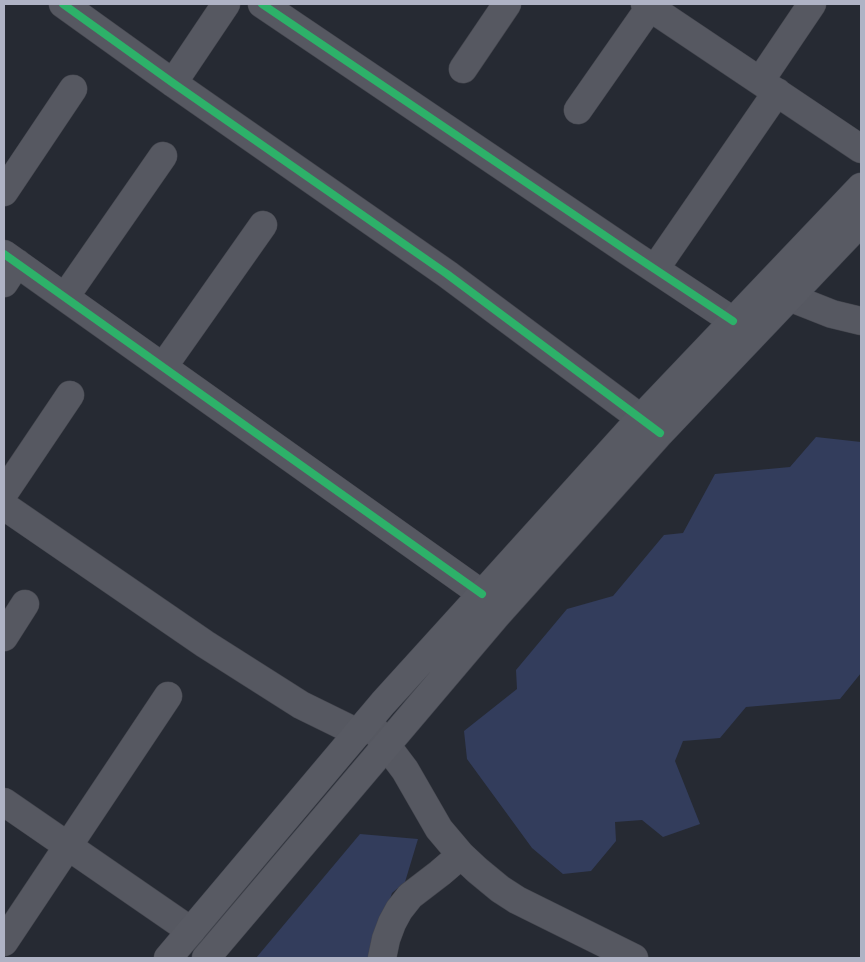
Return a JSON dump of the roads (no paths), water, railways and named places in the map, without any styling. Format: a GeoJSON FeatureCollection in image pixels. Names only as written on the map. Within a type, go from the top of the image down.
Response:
{"type":"FeatureCollection","features":[{"type":"Feature","properties":{"kind":"main road"},"geometry":{"type":"LineString","coordinates":[[206,958],[496,616],[733,321],[861,187]]}},
{"type":"Feature","properties":{"kind":"main road"},"geometry":{"type":"LineString","coordinates":[[168,958],[363,727],[482,594],[651,425],[789,297],[861,222]]}},
{"type":"Feature","properties":{"kind":"street"},"geometry":{"type":"LineString","coordinates":[[63,4],[447,274],[651,425]]}},
{"type":"Feature","properties":{"kind":"street"},"geometry":{"type":"LineString","coordinates":[[173,83],[226,4]]}},
{"type":"Feature","properties":{"kind":"street"},"geometry":{"type":"LineString","coordinates":[[262,4],[733,321]]}},
{"type":"Feature","properties":{"kind":"street"},"geometry":{"type":"LineString","coordinates":[[463,69],[507,4]]}},
{"type":"Feature","properties":{"kind":"street"},"geometry":{"type":"LineString","coordinates":[[655,269],[768,87],[812,4]]}},
{"type":"Feature","properties":{"kind":"street"},"geometry":{"type":"LineString","coordinates":[[578,110],[654,7],[861,149]]}},
{"type":"Feature","properties":{"kind":"street"},"geometry":{"type":"LineString","coordinates":[[4,192],[74,89]]}},
{"type":"Feature","properties":{"kind":"street"},"geometry":{"type":"LineString","coordinates":[[65,297],[163,156]]}},
{"type":"Feature","properties":{"kind":"street"},"geometry":{"type":"LineString","coordinates":[[164,367],[263,224]]}},
{"type":"Feature","properties":{"kind":"street"},"geometry":{"type":"LineString","coordinates":[[8,267],[65,297],[482,594]]}},
{"type":"Feature","properties":{"kind":"street"},"geometry":{"type":"LineString","coordinates":[[789,297],[832,314],[861,321]]}},
{"type":"Feature","properties":{"kind":"street"},"geometry":{"type":"LineString","coordinates":[[4,493],[70,395]]}},
{"type":"Feature","properties":{"kind":"street"},"geometry":{"type":"LineString","coordinates":[[4,506],[205,644],[302,705],[363,727],[387,744],[415,786],[439,829],[461,855],[477,870],[517,900],[634,958]]}},
{"type":"Feature","properties":{"kind":"street"},"geometry":{"type":"LineString","coordinates":[[4,637],[26,604]]}},
{"type":"Feature","properties":{"kind":"street"},"geometry":{"type":"LineString","coordinates":[[4,942],[168,696]]}},
{"type":"Feature","properties":{"kind":"street"},"geometry":{"type":"LineString","coordinates":[[4,802],[191,931]]}},
{"type":"Feature","properties":{"kind":"street"},"geometry":{"type":"LineString","coordinates":[[382,958],[386,939],[399,910],[410,896],[461,855]]}},
{"type":"Feature","properties":{"kind":"water"},"geometry":{"type":"Polygon","coordinates":[[[816,437],[861,442],[861,673],[840,699],[746,707],[720,738],[683,741],[675,761],[700,824],[663,837],[642,820],[615,822],[616,841],[591,871],[563,874],[532,848],[467,759],[464,731],[517,689],[516,670],[567,609],[613,596],[664,535],[683,533],[715,474],[790,467],[816,437]]]}},
{"type":"Feature","properties":{"kind":"water"},"geometry":{"type":"Polygon","coordinates":[[[360,834],[418,839],[405,882],[392,893],[370,958],[256,958],[360,834]]]}}]}
